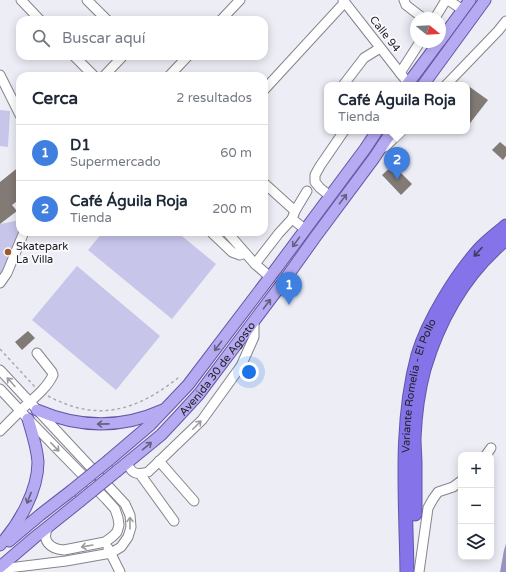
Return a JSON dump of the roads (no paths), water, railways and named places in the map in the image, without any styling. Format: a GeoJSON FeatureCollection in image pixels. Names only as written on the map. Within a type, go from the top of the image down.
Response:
{"type":"FeatureCollection","features":[{"type":"Feature","properties":{"kind":"highway","name":"Variante Romelia - El Pollo"},"geometry":{"type":"LineString","coordinates":[[407,572],[405,467],[406,431],[409,398],[419,353],[436,314],[457,279],[479,250],[506,226]]}},
{"type":"Feature","properties":{"kind":"highway","name":"Variante Romelia - El Pollo"},"geometry":{"type":"LineString","coordinates":[[415,572],[414,438],[424,370],[439,330],[460,290],[477,268],[506,239]]}},
{"type":"Feature","properties":{"kind":"main road"},"geometry":{"type":"LineString","coordinates":[[446,31],[470,0]]}},
{"type":"Feature","properties":{"kind":"main road"},"geometry":{"type":"LineString","coordinates":[[425,82],[485,0]]}},
{"type":"Feature","properties":{"kind":"main road"},"geometry":{"type":"LineString","coordinates":[[409,82],[433,48]]}},
{"type":"Feature","properties":{"kind":"main road","name":"Avenida 30 de Agosto"},"geometry":{"type":"LineString","coordinates":[[0,549],[150,425],[188,385],[270,277],[375,134]]}},
{"type":"Feature","properties":{"kind":"main road","name":"Avenida 30 de Agosto"},"geometry":{"type":"LineString","coordinates":[[0,568],[161,435],[199,394],[254,322],[390,134]]}},
{"type":"Feature","properties":{"kind":"main road"},"geometry":{"type":"LineString","coordinates":[[33,406],[54,416],[72,421],[108,424],[138,419],[167,408]]}},
{"type":"Feature","properties":{"kind":"main road"},"geometry":{"type":"LineString","coordinates":[[0,545],[22,515],[36,478],[38,463],[36,448],[24,415]]}},
{"type":"Feature","properties":{"kind":"street"},"geometry":{"type":"LineString","coordinates":[[21,0],[36,16]]}},
{"type":"Feature","properties":{"kind":"street"},"geometry":{"type":"LineString","coordinates":[[87,0],[103,16]]}},
{"type":"Feature","properties":{"kind":"street"},"geometry":{"type":"LineString","coordinates":[[225,16],[240,0]]}},
{"type":"Feature","properties":{"kind":"street"},"geometry":{"type":"LineString","coordinates":[[404,0],[406,5],[415,12]]}},
{"type":"Feature","properties":{"kind":"street"},"geometry":{"type":"LineString","coordinates":[[439,12],[447,0],[463,10]]}},
{"type":"Feature","properties":{"kind":"street"},"geometry":{"type":"LineString","coordinates":[[268,86],[344,1]]}},
{"type":"Feature","properties":{"kind":"street","name":"Calle 94"},"geometry":{"type":"LineString","coordinates":[[344,1],[407,82]]}},
{"type":"Feature","properties":{"kind":"street"},"geometry":{"type":"LineString","coordinates":[[449,82],[506,21]]}},
{"type":"Feature","properties":{"kind":"street"},"geometry":{"type":"LineString","coordinates":[[346,82],[364,58],[380,48]]}},
{"type":"Feature","properties":{"kind":"street"},"geometry":{"type":"LineString","coordinates":[[400,73],[416,48]]}},
{"type":"Feature","properties":{"kind":"street"},"geometry":{"type":"LineString","coordinates":[[78,60],[90,72]]}},
{"type":"Feature","properties":{"kind":"street"},"geometry":{"type":"LineString","coordinates":[[108,72],[119,60]]}},
{"type":"Feature","properties":{"kind":"street"},"geometry":{"type":"LineString","coordinates":[[173,72],[184,60]]}},
{"type":"Feature","properties":{"kind":"street"},"geometry":{"type":"LineString","coordinates":[[0,75],[16,107]]}},
{"type":"Feature","properties":{"kind":"street"},"geometry":{"type":"LineString","coordinates":[[330,196],[315,182],[316,175],[320,166],[342,134]]}},
{"type":"Feature","properties":{"kind":"street"},"geometry":{"type":"LineString","coordinates":[[374,158],[398,134]]}},
{"type":"Feature","properties":{"kind":"street"},"geometry":{"type":"LineString","coordinates":[[268,187],[305,229]]}},
{"type":"Feature","properties":{"kind":"street"},"geometry":{"type":"LineString","coordinates":[[255,264],[293,215],[307,191]]}},
{"type":"Feature","properties":{"kind":"street"},"geometry":{"type":"LineString","coordinates":[[0,283],[7,273],[22,236]]}},
{"type":"Feature","properties":{"kind":"street"},"geometry":{"type":"LineString","coordinates":[[215,236],[232,252],[240,255],[245,253]]}},
{"type":"Feature","properties":{"kind":"street"},"geometry":{"type":"LineString","coordinates":[[230,236],[255,264],[270,277]]}},
{"type":"Feature","properties":{"kind":"street"},"geometry":{"type":"LineString","coordinates":[[127,463],[131,471],[135,473],[140,474],[148,472],[202,420],[241,366],[254,337],[254,322]]}},
{"type":"Feature","properties":{"kind":"street"},"geometry":{"type":"LineString","coordinates":[[0,431],[24,415],[33,406],[40,392],[53,375],[37,353]]}},
{"type":"Feature","properties":{"kind":"street"},"geometry":{"type":"LineString","coordinates":[[0,370],[125,504],[130,515],[131,526],[128,537],[121,547],[110,553],[66,561],[0,568]]}},
{"type":"Feature","properties":{"kind":"street"},"geometry":{"type":"LineString","coordinates":[[0,389],[115,509],[119,525],[117,532],[105,542],[64,550],[52,548],[48,543],[46,531],[49,526]]}},
{"type":"Feature","properties":{"kind":"street"},"geometry":{"type":"LineString","coordinates":[[160,461],[194,500]]}},
{"type":"Feature","properties":{"kind":"street"},"geometry":{"type":"LineString","coordinates":[[140,474],[174,521]]}},
{"type":"Feature","properties":{"kind":"street"},"geometry":{"type":"LineString","coordinates":[[419,572],[428,508],[438,492],[453,487],[458,483]]}},
{"type":"Feature","properties":{"kind":"street"},"geometry":{"type":"LineString","coordinates":[[105,542],[120,572]]}},
{"type":"Feature","properties":{"kind":"place","name":"Café Águila Roja"},"geometry":{"type":"Point","coordinates":[397,180]}},
{"type":"Feature","properties":{"kind":"place","name":"Skatepark La Villa"},"geometry":{"type":"Point","coordinates":[8,252]}},
{"type":"Feature","properties":{"kind":"place","name":"D1"},"geometry":{"type":"Point","coordinates":[289,305]}}]}
